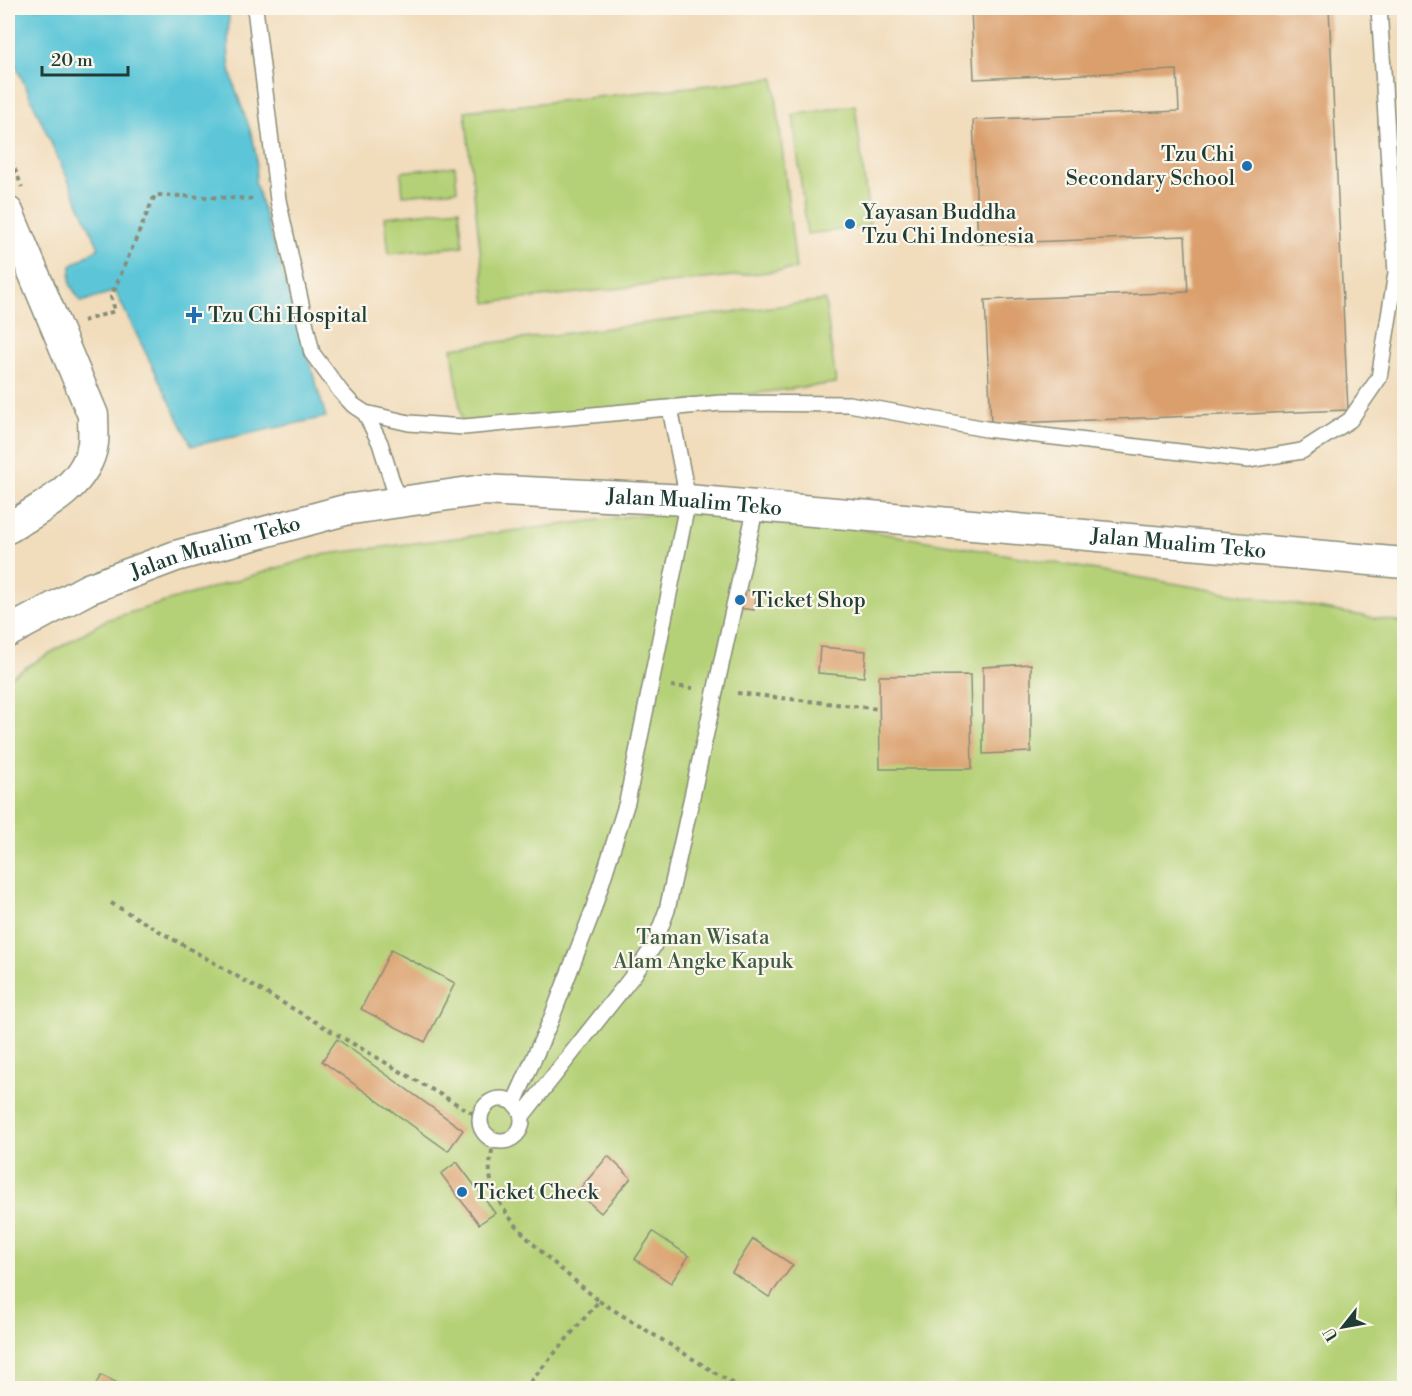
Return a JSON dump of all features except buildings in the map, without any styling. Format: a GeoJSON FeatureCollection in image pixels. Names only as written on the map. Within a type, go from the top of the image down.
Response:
{"type":"FeatureCollection","features":[{"type":"Feature","properties":{"kind":"street"},"geometry":{"type":"LineString","coordinates":[[8,212],[93,414],[93,445],[84,467],[66,490],[8,528]]}},
{"type":"Feature","properties":{"kind":"street","name":"Jalan Mualim Teko"},"geometry":{"type":"LineString","coordinates":[[8,632],[88,589],[176,556],[345,510],[483,490],[688,500],[1404,563]]}},
{"type":"Feature","properties":{"kind":"lane"},"geometry":{"type":"LineString","coordinates":[[255,8],[278,200],[312,353],[347,398],[365,412],[409,423],[464,427],[721,403],[849,404],[986,429],[1248,460],[1302,451],[1350,420],[1379,378],[1396,273],[1379,8]]}},
{"type":"Feature","properties":{"kind":"lane"},"geometry":{"type":"LineString","coordinates":[[518,1109],[500,1098],[486,1104],[478,1117],[482,1131],[494,1141],[509,1141],[520,1131],[518,1109],[592,913],[627,802],[688,500],[669,408]]}},
{"type":"Feature","properties":{"kind":"lane"},"geometry":{"type":"LineString","coordinates":[[365,412],[380,443],[398,501]]}},
{"type":"Feature","properties":{"kind":"lane"},"geometry":{"type":"LineString","coordinates":[[518,1109],[595,1026],[653,947],[667,910],[756,506]]}},
{"type":"Feature","properties":{"kind":"path"},"geometry":{"type":"LineString","coordinates":[[111,297],[155,195],[263,200]]}},
{"type":"Feature","properties":{"kind":"path"},"geometry":{"type":"LineString","coordinates":[[652,683],[879,709]]}},
{"type":"Feature","properties":{"kind":"path"},"geometry":{"type":"LineString","coordinates":[[111,903],[478,1117]]}},
{"type":"Feature","properties":{"kind":"path"},"geometry":{"type":"LineString","coordinates":[[494,1141],[489,1175],[501,1206],[525,1237],[599,1301],[740,1389]]}},
{"type":"Feature","properties":{"kind":"path"},"geometry":{"type":"LineString","coordinates":[[525,1389],[599,1301]]}},
{"type":"Feature","properties":{"kind":"green space"},"geometry":{"type":"Polygon","coordinates":[[[774,78],[796,269],[486,303],[465,111],[774,78]]]}},
{"type":"Feature","properties":{"kind":"green space"},"geometry":{"type":"Polygon","coordinates":[[[855,105],[870,226],[807,234],[793,115],[855,105]]]}},
{"type":"Feature","properties":{"kind":"green space"},"geometry":{"type":"Polygon","coordinates":[[[455,166],[457,190],[403,195],[401,172],[455,166]]]}},
{"type":"Feature","properties":{"kind":"green space"},"geometry":{"type":"Polygon","coordinates":[[[459,209],[463,246],[389,254],[385,217],[459,209]]]}},
{"type":"Feature","properties":{"kind":"green space"},"geometry":{"type":"Polygon","coordinates":[[[825,300],[836,383],[463,431],[452,348],[825,300]]]}},
{"type":"Feature","properties":{"kind":"green space","name":"Taman Wisata Alam Angke Kapuk"},"geometry":{"type":"Polygon","coordinates":[[[718,505],[1404,623],[1404,1388],[8,1388],[8,678],[106,620],[320,555],[718,505]]]}},
{"type":"Feature","properties":{"kind":"water","name":"Tzu Chi Hospital"},"geometry":{"type":"Polygon","coordinates":[[[8,8],[229,8],[229,66],[253,140],[257,168],[255,182],[326,417],[192,446],[115,291],[81,302],[70,284],[71,266],[99,248],[8,48],[8,8]]]}},
{"type":"Feature","properties":{"kind":"place","name":"Tzu Chi Secondary School"},"geometry":{"type":"Point","coordinates":[1247,166]}},
{"type":"Feature","properties":{"kind":"place","name":"Yayasan Buddha Tzu Chi Indonesia"},"geometry":{"type":"Point","coordinates":[850,224]}},
{"type":"Feature","properties":{"kind":"place","name":"Tzu Chi Hospital"},"geometry":{"type":"Point","coordinates":[194,315]}},
{"type":"Feature","properties":{"kind":"place","name":"Ticket Shop"},"geometry":{"type":"Point","coordinates":[740,600]}},
{"type":"Feature","properties":{"kind":"place","name":"Ticket Check"},"geometry":{"type":"Point","coordinates":[462,1192]}}]}
